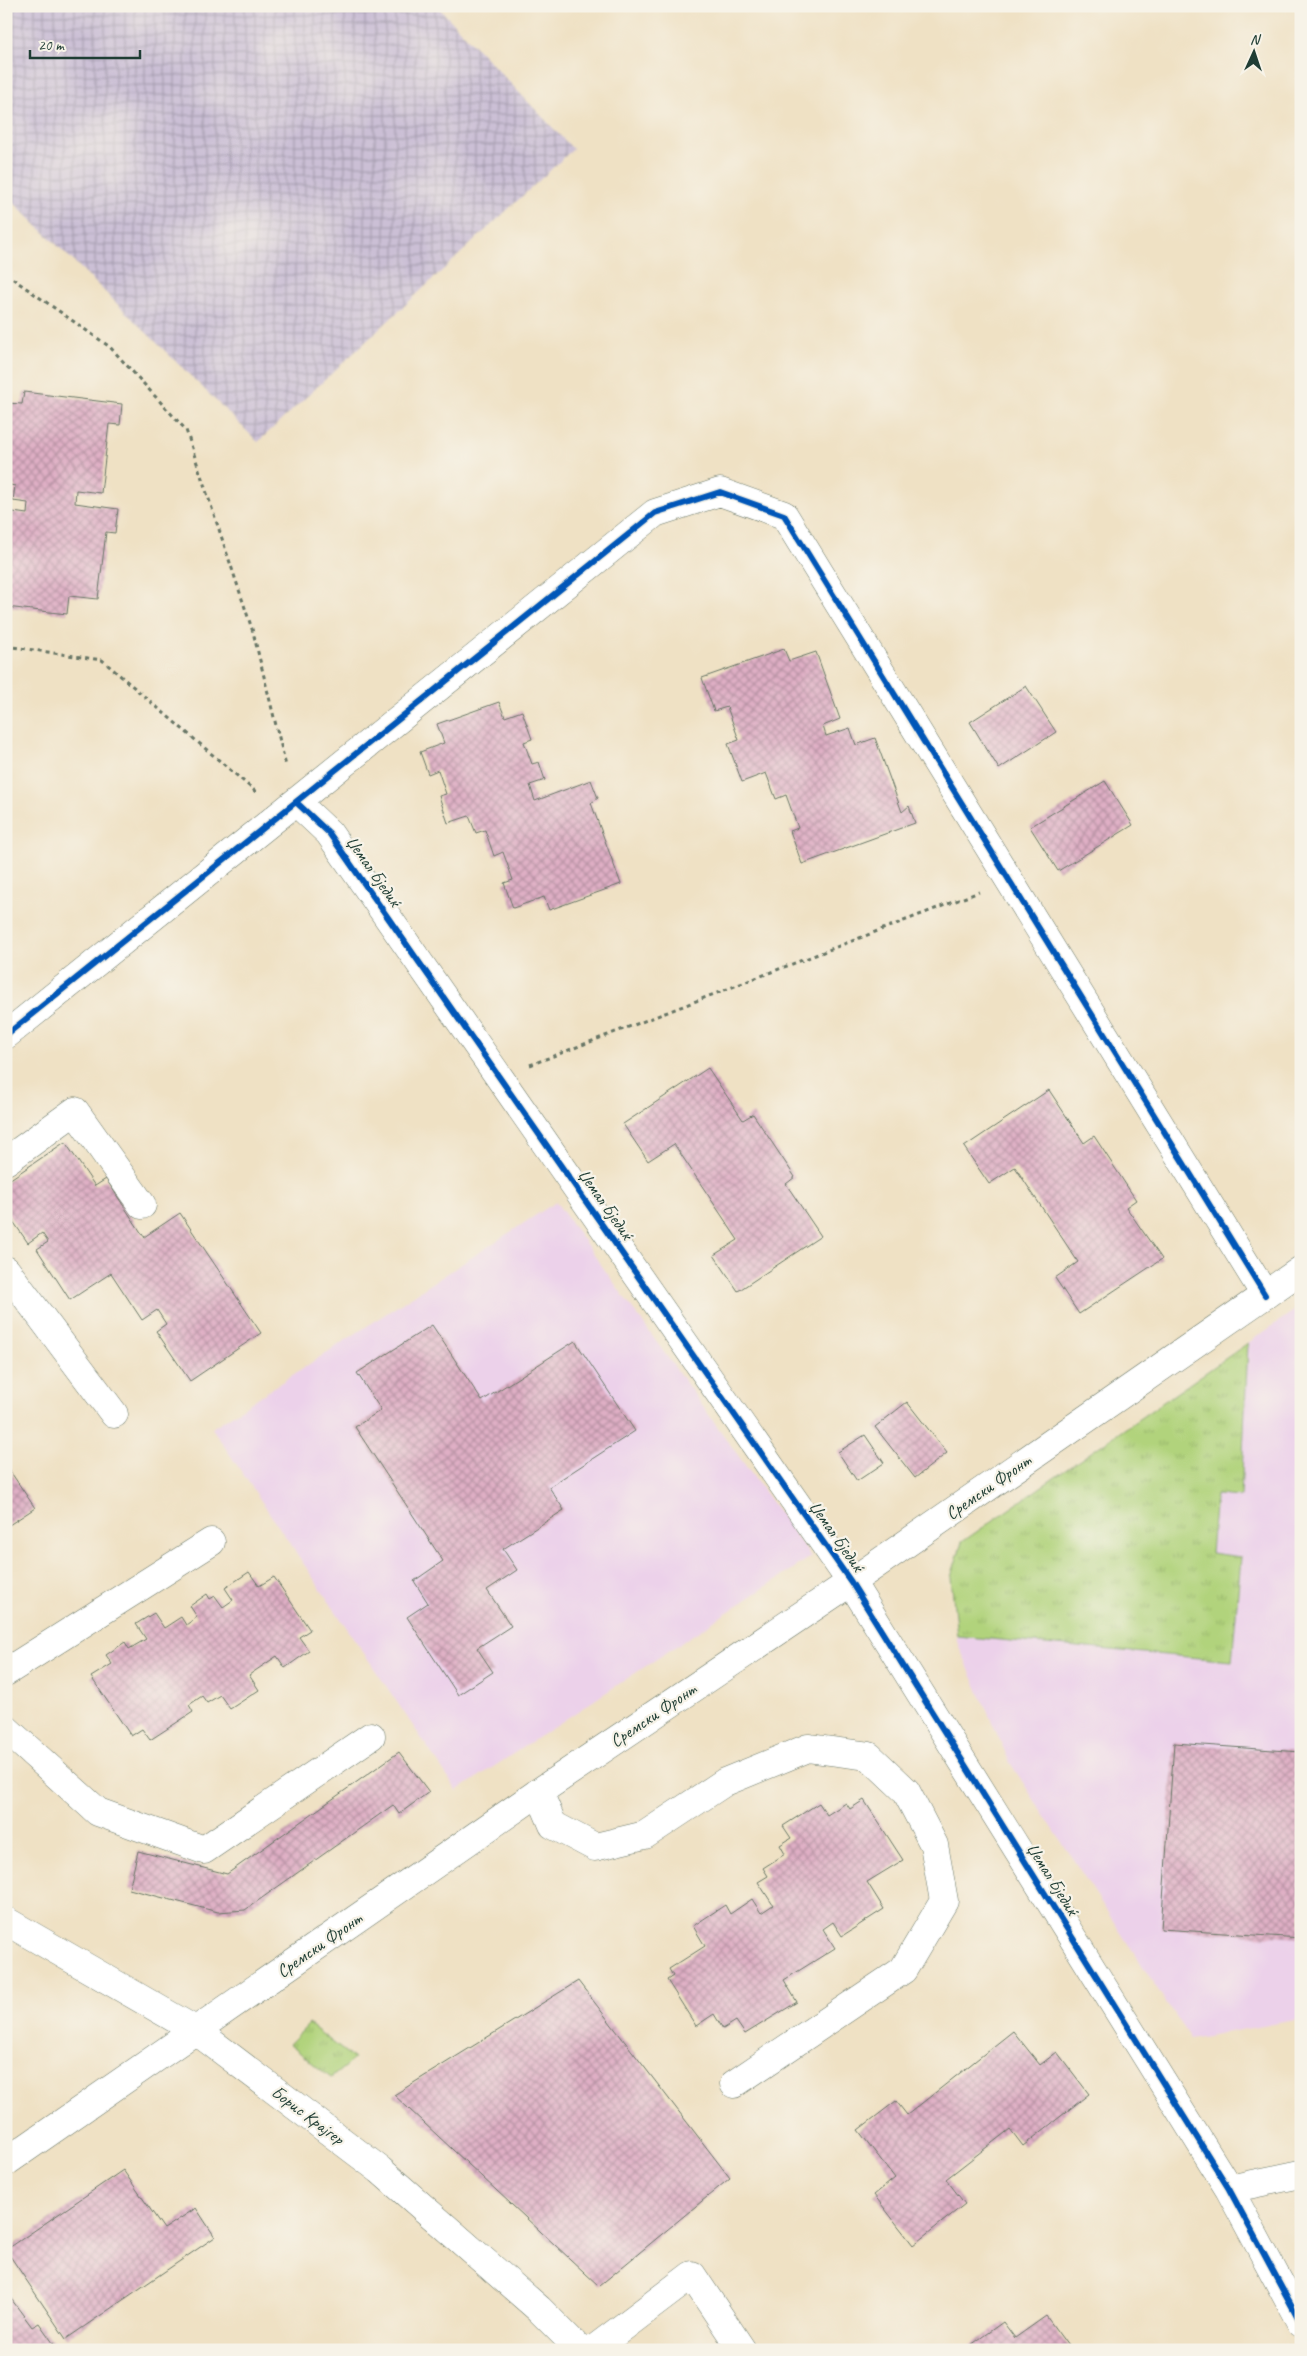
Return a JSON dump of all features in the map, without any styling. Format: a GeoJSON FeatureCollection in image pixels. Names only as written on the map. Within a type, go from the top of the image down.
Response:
{"type":"FeatureCollection","features":[{"type":"Feature","properties":{"kind":"street"},"geometry":{"type":"LineString","coordinates":[[6,1035],[655,513],[720,492],[784,515],[1265,1295]]}},
{"type":"Feature","properties":{"kind":"street","name":"Џемал Бједиќ"},"geometry":{"type":"LineString","coordinates":[[289,808],[329,833],[851,1582],[1229,2189],[1301,2323]]}},
{"type":"Feature","properties":{"kind":"street"},"geometry":{"type":"LineString","coordinates":[[6,1161],[75,1111],[142,1205]]}},
{"type":"Feature","properties":{"kind":"street"},"geometry":{"type":"LineString","coordinates":[[6,1270],[114,1414]]}},
{"type":"Feature","properties":{"kind":"street","name":"Сремски Фронт"},"geometry":{"type":"LineString","coordinates":[[6,2162],[539,1792],[851,1582],[1301,1270]]}},
{"type":"Feature","properties":{"kind":"street"},"geometry":{"type":"LineString","coordinates":[[6,1672],[211,1542]]}},
{"type":"Feature","properties":{"kind":"street"},"geometry":{"type":"LineString","coordinates":[[6,1729],[98,1812],[204,1850],[370,1736]]}},
{"type":"Feature","properties":{"kind":"street"},"geometry":{"type":"LineString","coordinates":[[539,1792],[554,1825],[596,1847],[645,1835],[725,1782],[808,1748],[869,1756],[906,1791],[934,1845],[944,1901],[903,1970],[734,2084]]}},
{"type":"Feature","properties":{"kind":"street","name":"Борис Крајгер"},"geometry":{"type":"LineString","coordinates":[[6,1921],[196,2030],[380,2170],[539,2309],[580,2350]]}},
{"type":"Feature","properties":{"kind":"street"},"geometry":{"type":"LineString","coordinates":[[1229,2189],[1301,2174]]}},
{"type":"Feature","properties":{"kind":"street"},"geometry":{"type":"LineString","coordinates":[[593,2350],[692,2275],[742,2350]]}},
{"type":"Feature","properties":{"kind":"path"},"geometry":{"type":"LineString","coordinates":[[6,274],[110,346],[186,430],[253,632],[286,766],[289,808]]}},
{"type":"Feature","properties":{"kind":"path"},"geometry":{"type":"LineString","coordinates":[[6,646],[102,660],[289,808]]}},
{"type":"Feature","properties":{"kind":"path"},"geometry":{"type":"LineString","coordinates":[[499,1077],[1009,881]]}},
{"type":"Feature","properties":{"kind":"shaded area"},"geometry":{"type":"Polygon","coordinates":[[[6,6],[437,6],[573,149],[258,442],[6,195],[6,6]]]}},
{"type":"Feature","properties":{"kind":"shaded area"},"geometry":{"type":"Polygon","coordinates":[[[556,1202],[811,1557],[457,1791],[212,1428],[556,1202]]]}},
{"type":"Feature","properties":{"kind":"shaded area"},"geometry":{"type":"Polygon","coordinates":[[[1301,1306],[1301,2019],[1190,2039],[1009,1761],[957,1642],[951,1577],[962,1542],[1301,1306]]]}},
{"type":"Feature","properties":{"kind":"green space"},"geometry":{"type":"Polygon","coordinates":[[[1248,1343],[1241,1497],[1216,1495],[1211,1553],[1241,1557],[1232,1661],[957,1636],[951,1577],[962,1542],[1248,1343]]]}},
{"type":"Feature","properties":{"kind":"green space"},"geometry":{"type":"Polygon","coordinates":[[[309,2024],[354,2059],[331,2078],[289,2044],[309,2024]]]}},
{"type":"Feature","properties":{"kind":"building"},"geometry":{"type":"Polygon","coordinates":[[[24,392],[122,404],[120,425],[109,424],[101,493],[76,490],[75,503],[118,509],[115,533],[106,532],[98,599],[69,596],[67,614],[6,607],[6,511],[27,514],[28,503],[13,501],[15,486],[6,484],[6,403],[22,404],[24,392]]]}},
{"type":"Feature","properties":{"kind":"building"},"geometry":{"type":"Polygon","coordinates":[[[784,649],[789,661],[816,652],[840,719],[823,726],[826,736],[850,728],[856,745],[875,738],[902,812],[909,806],[915,823],[802,864],[790,831],[798,828],[786,795],[776,799],[766,773],[742,782],[728,744],[739,740],[727,707],[714,711],[702,678],[784,649]]]}},
{"type":"Feature","properties":{"kind":"building"},"geometry":{"type":"Polygon","coordinates":[[[1026,686],[1056,732],[999,769],[970,722],[1026,686]]]}},
{"type":"Feature","properties":{"kind":"building"},"geometry":{"type":"Polygon","coordinates":[[[499,702],[505,717],[522,711],[532,739],[524,742],[532,764],[539,762],[545,780],[530,785],[535,801],[591,780],[598,798],[591,803],[621,884],[549,910],[544,897],[513,908],[504,883],[513,880],[503,852],[494,856],[485,830],[476,833],[469,816],[448,823],[439,796],[446,794],[438,770],[428,774],[420,752],[444,743],[437,724],[499,702]]]}},
{"type":"Feature","properties":{"kind":"building"},"geometry":{"type":"Polygon","coordinates":[[[1105,781],[1133,825],[1058,871],[1030,827],[1105,781]]]}},
{"type":"Feature","properties":{"kind":"building"},"geometry":{"type":"Polygon","coordinates":[[[708,1068],[743,1120],[753,1114],[795,1177],[786,1184],[821,1236],[738,1291],[714,1255],[738,1240],[674,1144],[648,1161],[623,1124],[708,1068]]]}},
{"type":"Feature","properties":{"kind":"building"},"geometry":{"type":"Polygon","coordinates":[[[1049,1090],[1084,1143],[1094,1136],[1136,1200],[1126,1207],[1162,1259],[1079,1314],[1055,1278],[1078,1262],[1015,1167],[989,1184],[964,1147],[1049,1090]]]}},
{"type":"Feature","properties":{"kind":"building"},"geometry":{"type":"Polygon","coordinates":[[[65,1142],[95,1186],[106,1179],[144,1237],[180,1213],[261,1333],[190,1381],[156,1331],[166,1324],[157,1310],[142,1320],[111,1273],[70,1300],[37,1249],[48,1242],[42,1233],[28,1243],[6,1211],[6,1182],[65,1142]]]}},
{"type":"Feature","properties":{"kind":"building"},"geometry":{"type":"Polygon","coordinates":[[[432,1325],[482,1401],[575,1341],[635,1431],[549,1487],[564,1510],[503,1549],[517,1570],[487,1590],[511,1626],[477,1648],[493,1672],[458,1695],[407,1617],[428,1603],[414,1581],[443,1561],[355,1427],[381,1410],[357,1373],[432,1325]]]}},
{"type":"Feature","properties":{"kind":"building"},"geometry":{"type":"Polygon","coordinates":[[[907,1402],[947,1453],[915,1478],[875,1427],[907,1402]]]}},
{"type":"Feature","properties":{"kind":"building"},"geometry":{"type":"Polygon","coordinates":[[[865,1435],[884,1463],[857,1481],[838,1452],[865,1435]]]}},
{"type":"Feature","properties":{"kind":"building"},"geometry":{"type":"Polygon","coordinates":[[[6,1465],[35,1508],[6,1527],[6,1465]]]}},
{"type":"Feature","properties":{"kind":"building"},"geometry":{"type":"Polygon","coordinates":[[[249,1572],[259,1586],[274,1577],[310,1630],[299,1637],[309,1651],[285,1668],[277,1656],[249,1675],[259,1690],[230,1709],[220,1695],[207,1703],[202,1696],[189,1705],[193,1712],[150,1740],[142,1729],[131,1736],[91,1677],[112,1664],[106,1655],[125,1642],[129,1649],[146,1639],[136,1624],[154,1613],[164,1628],[181,1617],[186,1625],[197,1617],[190,1606],[207,1594],[210,1599],[215,1596],[223,1607],[233,1600],[225,1588],[249,1572]]]}},
{"type":"Feature","properties":{"kind":"building"},"geometry":{"type":"Polygon","coordinates":[[[1174,1743],[1301,1752],[1301,1938],[1161,1929],[1174,1743]]]}},
{"type":"Feature","properties":{"kind":"building"},"geometry":{"type":"Polygon","coordinates":[[[399,1752],[429,1792],[399,1814],[393,1805],[245,1910],[218,1912],[129,1889],[138,1851],[227,1874],[399,1752]]]}},
{"type":"Feature","properties":{"kind":"building"},"geometry":{"type":"Polygon","coordinates":[[[864,1800],[903,1860],[867,1882],[884,1909],[842,1936],[833,1922],[823,1929],[835,1948],[784,1980],[797,2002],[745,2034],[736,2021],[723,2029],[714,2014],[696,2026],[667,1980],[673,1976],[669,1969],[705,1946],[693,1926],[725,1905],[730,1914],[752,1899],[761,1913],[773,1905],[758,1882],[768,1876],[763,1868],[785,1854],[780,1845],[791,1838],[783,1826],[819,1803],[827,1815],[846,1803],[850,1809],[864,1800]]]}},
{"type":"Feature","properties":{"kind":"building"},"geometry":{"type":"Polygon","coordinates":[[[578,1981],[730,2178],[599,2286],[394,2095],[578,1981]]]}},
{"type":"Feature","properties":{"kind":"building"},"geometry":{"type":"Polygon","coordinates":[[[1013,2031],[1040,2065],[1057,2052],[1089,2094],[1023,2146],[1010,2129],[946,2179],[965,2204],[913,2245],[874,2195],[895,2178],[858,2130],[896,2101],[907,2115],[1013,2031]]]}},
{"type":"Feature","properties":{"kind":"building"},"geometry":{"type":"Polygon","coordinates":[[[123,2170],[164,2229],[196,2208],[215,2237],[66,2339],[6,2250],[123,2170]]]}},
{"type":"Feature","properties":{"kind":"building"},"geometry":{"type":"Polygon","coordinates":[[[6,2292],[32,2327],[39,2323],[58,2350],[6,2350],[6,2292]]]}},
{"type":"Feature","properties":{"kind":"building"},"geometry":{"type":"Polygon","coordinates":[[[1046,2316],[1071,2350],[964,2350],[1003,2322],[1015,2338],[1046,2316]]]}},
{"type":"Feature","properties":{"kind":"cycle path"},"geometry":{"type":"LineString","coordinates":[[6,1035],[655,513],[720,492],[784,515],[1265,1295]]}},
{"type":"Feature","properties":{"kind":"cycle path"},"geometry":{"type":"LineString","coordinates":[[296,802],[329,833],[851,1582],[1229,2189],[1301,2323]]}}]}
